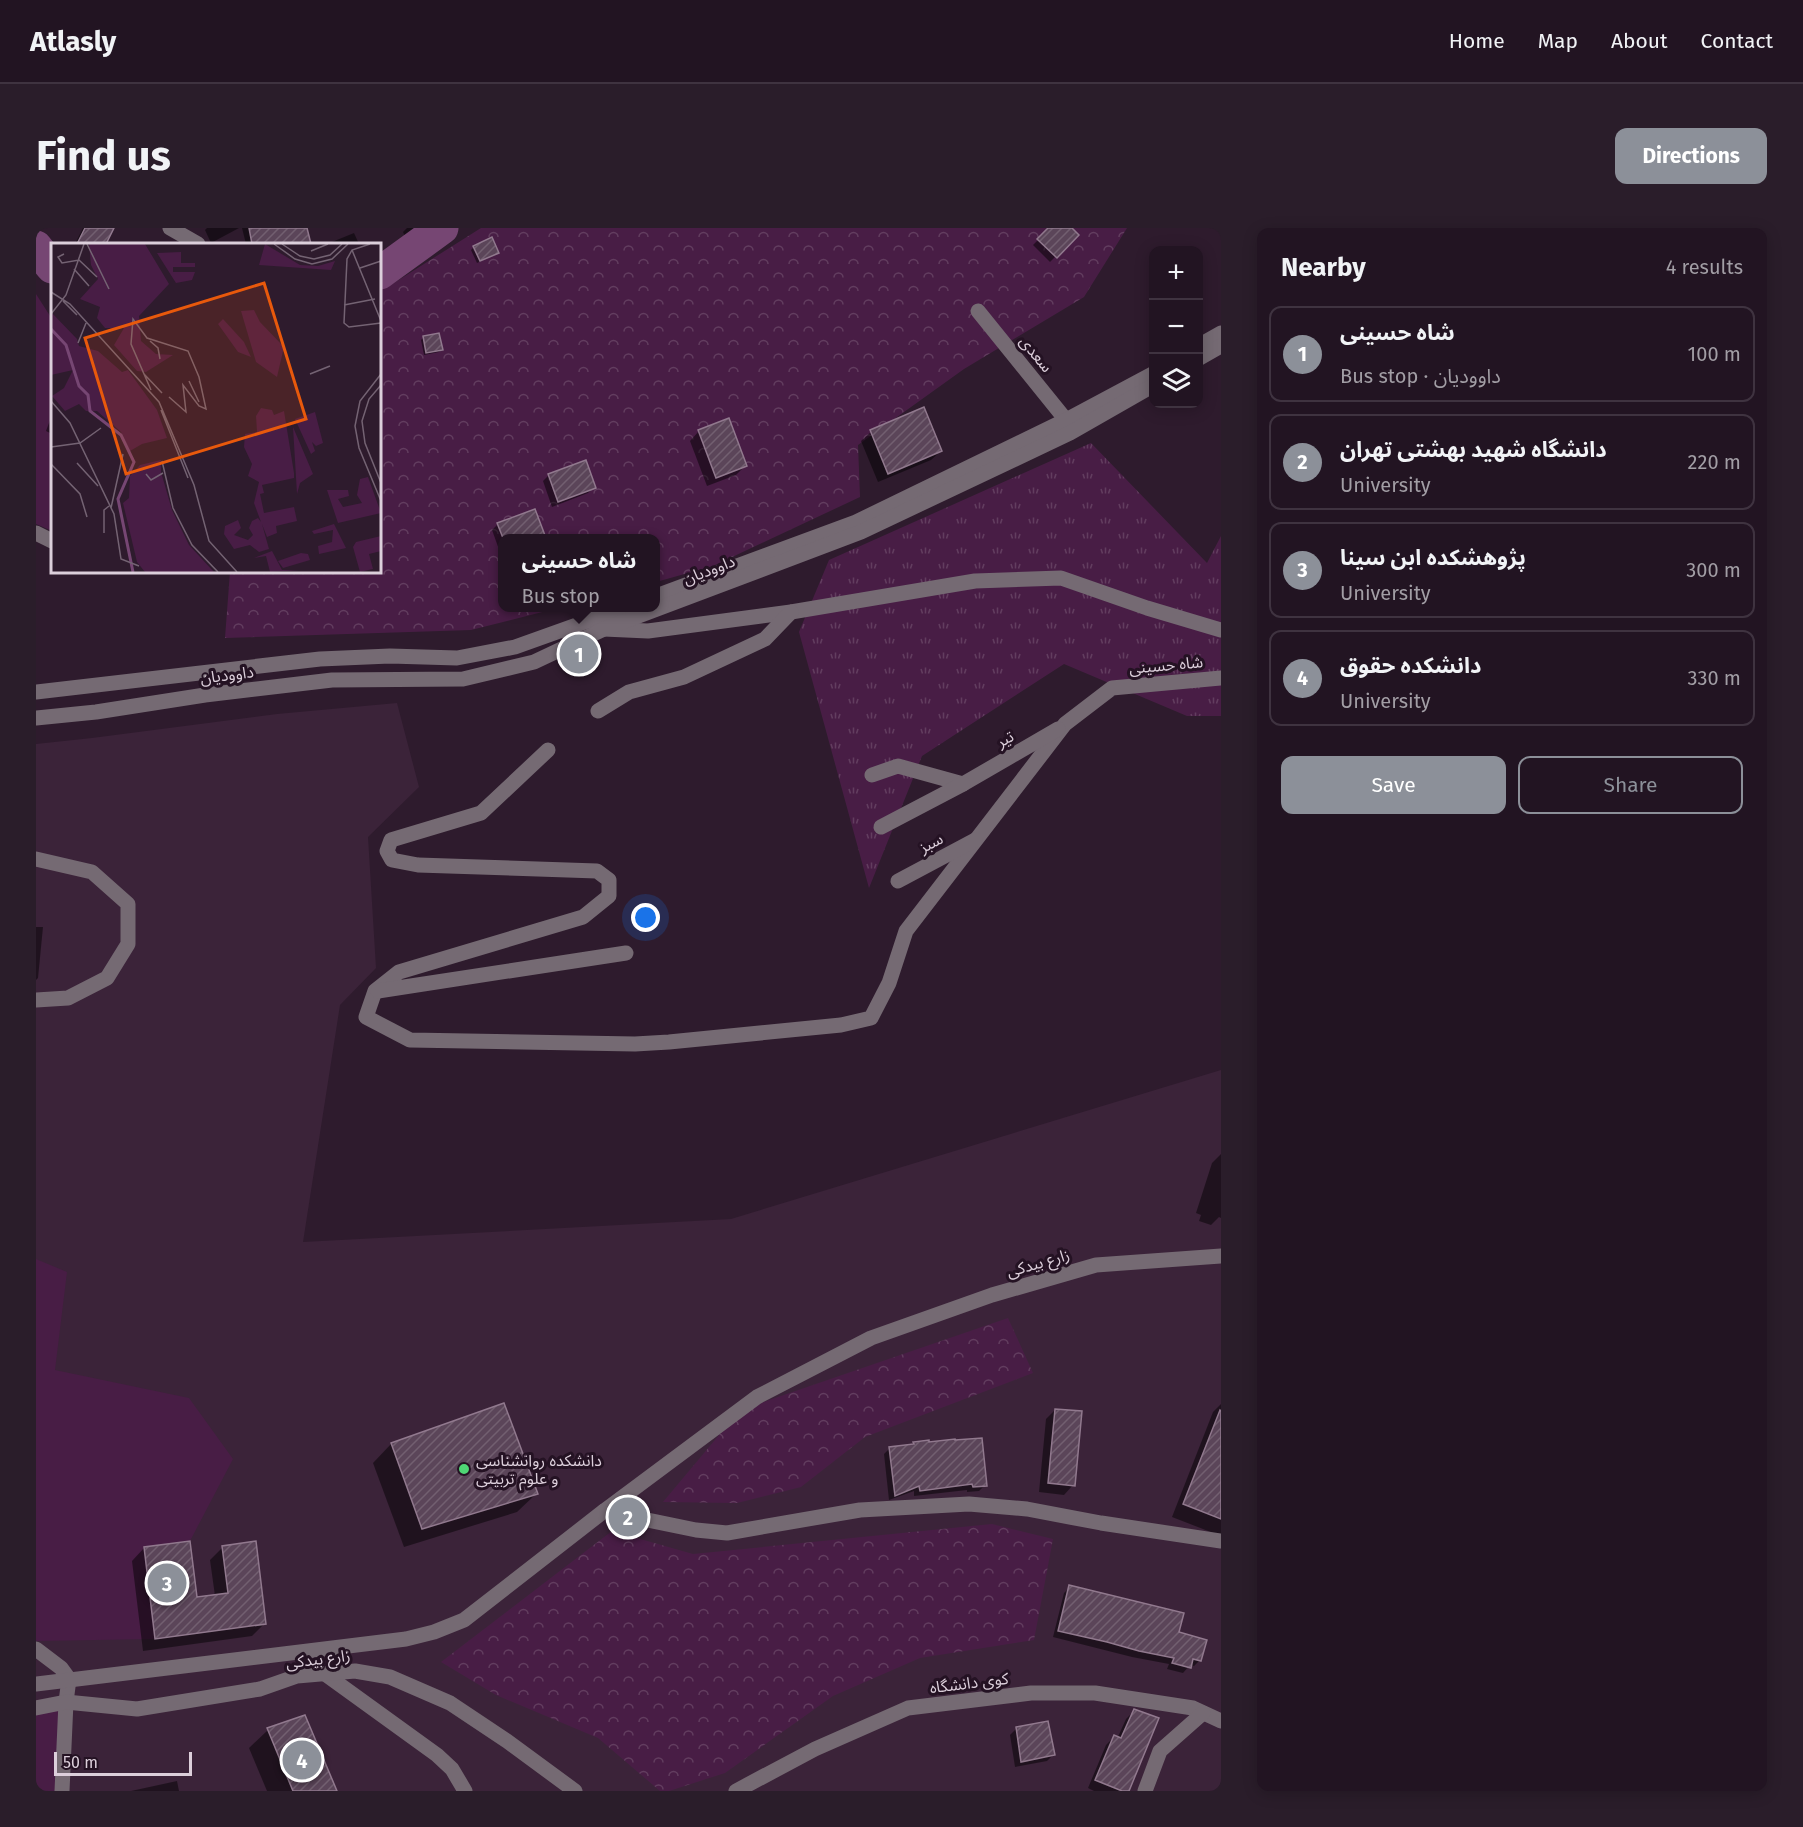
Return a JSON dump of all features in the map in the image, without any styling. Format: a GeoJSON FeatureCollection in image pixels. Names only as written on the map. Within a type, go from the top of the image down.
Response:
{"type":"FeatureCollection","features":[{"type":"Feature","properties":{"kind":"street"},"geometry":{"type":"LineString","coordinates":[[170,228],[196,243]]}},
{"type":"Feature","properties":{"kind":"street","name":"سعدی"},"geometry":{"type":"LineString","coordinates":[[978,311],[1066,420]]}},
{"type":"Feature","properties":{"kind":"street"},"geometry":{"type":"LineString","coordinates":[[1203,343],[1221,333]]}},
{"type":"Feature","properties":{"kind":"street"},"geometry":{"type":"LineString","coordinates":[[1203,356],[1221,346]]}},
{"type":"Feature","properties":{"kind":"street","name":"داوودیان"},"geometry":{"type":"LineString","coordinates":[[660,595],[856,522],[1066,420],[1149,376]]}},
{"type":"Feature","properties":{"kind":"street","name":"داوودیان"},"geometry":{"type":"LineString","coordinates":[[660,602],[861,532],[1070,433],[1149,388]]}},
{"type":"Feature","properties":{"kind":"street"},"geometry":{"type":"LineString","coordinates":[[36,533],[51,540]]}},
{"type":"Feature","properties":{"kind":"street"},"geometry":{"type":"LineString","coordinates":[[600,623],[648,631],[791,612],[975,581],[1061,578],[1147,608],[1221,630]]}},
{"type":"Feature","properties":{"kind":"street","name":"داوودیان"},"geometry":{"type":"LineString","coordinates":[[36,718],[332,680],[463,679],[534,662],[618,612]]}},
{"type":"Feature","properties":{"kind":"street","name":"داوودیان"},"geometry":{"type":"LineString","coordinates":[[36,692],[320,659],[390,656],[457,658],[515,647],[632,612]]}},
{"type":"Feature","properties":{"kind":"street"},"geometry":{"type":"LineString","coordinates":[[598,711],[629,692],[684,677],[765,639],[791,612]]}},
{"type":"Feature","properties":{"kind":"street","name":"شاه حسینی"},"geometry":{"type":"LineString","coordinates":[[375,991],[366,1017],[410,1040],[657,1043],[841,1025],[871,1018],[889,983],[906,931],[1065,724],[1112,688],[1221,678]]}},
{"type":"Feature","properties":{"kind":"street","name":"تیر"},"geometry":{"type":"LineString","coordinates":[[881,827],[963,784],[1065,724]]}},
{"type":"Feature","properties":{"kind":"street"},"geometry":{"type":"LineString","coordinates":[[375,991],[399,972],[583,917],[609,896],[609,880],[597,871],[418,865],[393,860],[387,851],[391,840],[481,813],[548,750]]}},
{"type":"Feature","properties":{"kind":"street"},"geometry":{"type":"LineString","coordinates":[[872,775],[898,766],[963,784]]}},
{"type":"Feature","properties":{"kind":"street","name":"سبز"},"geometry":{"type":"LineString","coordinates":[[898,881],[980,837]]}},
{"type":"Feature","properties":{"kind":"street"},"geometry":{"type":"LineString","coordinates":[[36,859],[92,872],[128,904],[128,944],[107,978],[68,998],[36,1000]]}},
{"type":"Feature","properties":{"kind":"street"},"geometry":{"type":"LineString","coordinates":[[375,991],[626,952]]}},
{"type":"Feature","properties":{"kind":"street","name":"زارع بیدکی"},"geometry":{"type":"LineString","coordinates":[[36,1684],[406,1639],[434,1632],[464,1620],[604,1511],[757,1397],[871,1338],[993,1295],[1096,1265],[1221,1256]]}},
{"type":"Feature","properties":{"kind":"street"},"geometry":{"type":"LineString","coordinates":[[604,1511],[696,1530],[727,1533],[860,1510],[969,1504],[1027,1509],[1221,1541]]}},
{"type":"Feature","properties":{"kind":"street"},"geometry":{"type":"LineString","coordinates":[[36,1649],[61,1668],[69,1679],[62,1791]]}},
{"type":"Feature","properties":{"kind":"street","name":"زارع بیدکی"},"geometry":{"type":"LineString","coordinates":[[36,1707],[66,1702],[137,1710],[260,1689],[297,1676],[355,1671],[390,1677],[450,1703],[575,1791]]}},
{"type":"Feature","properties":{"kind":"street"},"geometry":{"type":"LineString","coordinates":[[325,1674],[437,1755],[452,1769],[465,1791]]}},
{"type":"Feature","properties":{"kind":"street","name":"کوی دانشگاه"},"geometry":{"type":"LineString","coordinates":[[736,1791],[815,1749],[908,1708],[1031,1693],[1095,1693],[1193,1708],[1221,1721]]}},
{"type":"Feature","properties":{"kind":"street"},"geometry":{"type":"LineString","coordinates":[[1145,1791],[1160,1751],[1203,1713]]}},
{"type":"Feature","properties":{"kind":"shaded area"},"geometry":{"type":"Polygon","coordinates":[[[397,703],[419,787],[368,837],[376,968],[340,1005],[303,1242],[731,1219],[1221,1070],[1221,1791],[36,1791],[36,744],[277,714],[397,703]]]}},
{"type":"Feature","properties":{"kind":"green space"},"geometry":{"type":"Polygon","coordinates":[[[481,228],[1127,228],[1084,297],[964,369],[858,445],[860,497],[713,566],[660,581],[660,534],[498,534],[498,612],[542,612],[471,630],[225,638],[230,573],[381,573],[381,289],[386,288],[481,228]]]}},
{"type":"Feature","properties":{"kind":"green space"},"geometry":{"type":"Polygon","coordinates":[[[36,294],[51,317],[51,531],[36,524],[36,294]]]}},
{"type":"Feature","properties":{"kind":"green space"},"geometry":{"type":"Polygon","coordinates":[[[1091,443],[1207,563],[1221,536],[1221,716],[1187,716],[1064,664],[922,756],[869,888],[799,632],[829,560],[1091,443]]]}},
{"type":"Feature","properties":{"kind":"green space"},"geometry":{"type":"Polygon","coordinates":[[[36,1259],[67,1272],[55,1370],[189,1398],[233,1459],[190,1541],[144,1547],[155,1639],[36,1641],[36,1259]]]}},
{"type":"Feature","properties":{"kind":"green space"},"geometry":{"type":"Polygon","coordinates":[[[1008,1318],[1033,1373],[865,1437],[801,1487],[737,1503],[663,1502],[740,1410],[1008,1318]]]}},
{"type":"Feature","properties":{"kind":"green space"},"geometry":{"type":"Polygon","coordinates":[[[992,1524],[1053,1539],[1034,1640],[920,1658],[833,1696],[725,1773],[669,1791],[660,1791],[598,1738],[496,1695],[441,1662],[612,1531],[693,1554],[992,1524]]]}},
{"type":"Feature","properties":{"kind":"green space"},"geometry":{"type":"Polygon","coordinates":[[[66,1702],[62,1791],[36,1791],[36,1706],[66,1702]]]}},
{"type":"Feature","properties":{"kind":"building"},"geometry":{"type":"Polygon","coordinates":[[[85,228],[114,228],[106,243],[78,243],[85,228]]]}},
{"type":"Feature","properties":{"kind":"building"},"geometry":{"type":"Polygon","coordinates":[[[249,228],[307,228],[311,243],[252,243],[249,228]]]}},
{"type":"Feature","properties":{"kind":"building"},"geometry":{"type":"Polygon","coordinates":[[[1048,228],[1072,228],[1079,235],[1057,258],[1037,239],[1048,228]]]}},
{"type":"Feature","properties":{"kind":"building"},"geometry":{"type":"Polygon","coordinates":[[[492,237],[499,253],[480,261],[473,246],[492,237]]]}},
{"type":"Feature","properties":{"kind":"building"},"geometry":{"type":"Polygon","coordinates":[[[439,333],[443,350],[426,353],[423,336],[439,333]]]}},
{"type":"Feature","properties":{"kind":"building"},"geometry":{"type":"Polygon","coordinates":[[[924,407],[942,451],[888,474],[870,430],[924,407]]]}},
{"type":"Feature","properties":{"kind":"building"},"geometry":{"type":"Polygon","coordinates":[[[729,418],[747,466],[716,478],[698,430],[729,418]]]}},
{"type":"Feature","properties":{"kind":"building"},"geometry":{"type":"Polygon","coordinates":[[[586,460],[596,488],[558,502],[548,474],[586,460]]]}},
{"type":"Feature","properties":{"kind":"building"},"geometry":{"type":"Polygon","coordinates":[[[535,509],[544,534],[501,534],[497,523],[535,509]]]}},
{"type":"Feature","properties":{"kind":"building","name":"دانشکده روانشناسی و علوم تربیتی"},"geometry":{"type":"Polygon","coordinates":[[[504,1403],[538,1494],[422,1529],[391,1443],[504,1403]]]}},
{"type":"Feature","properties":{"kind":"building"},"geometry":{"type":"Polygon","coordinates":[[[1055,1409],[1082,1411],[1075,1486],[1048,1483],[1055,1409]]]}},
{"type":"Feature","properties":{"kind":"building"},"geometry":{"type":"Polygon","coordinates":[[[1221,1411],[1221,1519],[1183,1504],[1221,1411]]]}},
{"type":"Feature","properties":{"kind":"building"},"geometry":{"type":"Polygon","coordinates":[[[982,1438],[987,1486],[973,1487],[972,1484],[920,1491],[919,1486],[895,1496],[889,1447],[929,1440],[929,1442],[982,1438]]]}},
{"type":"Feature","properties":{"kind":"building"},"geometry":{"type":"Polygon","coordinates":[[[190,1541],[197,1597],[228,1593],[222,1546],[256,1541],[266,1624],[155,1639],[144,1547],[190,1541]]]}},
{"type":"Feature","properties":{"kind":"building"},"geometry":{"type":"Polygon","coordinates":[[[1069,1585],[1184,1613],[1179,1632],[1207,1640],[1201,1661],[1193,1659],[1191,1668],[1172,1663],[1174,1658],[1058,1631],[1069,1585]]]}},
{"type":"Feature","properties":{"kind":"building"},"geometry":{"type":"Polygon","coordinates":[[[1134,1709],[1159,1718],[1129,1791],[1122,1791],[1095,1780],[1114,1735],[1121,1738],[1134,1709]]]}},
{"type":"Feature","properties":{"kind":"building"},"geometry":{"type":"Polygon","coordinates":[[[305,1715],[337,1791],[293,1791],[267,1728],[305,1715]]]}},
{"type":"Feature","properties":{"kind":"building"},"geometry":{"type":"Polygon","coordinates":[[[1048,1721],[1055,1755],[1021,1762],[1016,1727],[1048,1721]]]}},
{"type":"Feature","properties":{"kind":"waterway"},"geometry":{"type":"LineString","coordinates":[[381,272],[442,228]]}},
{"type":"Feature","properties":{"kind":"waterway"},"geometry":{"type":"LineString","coordinates":[[36,247],[51,266]]}},
{"type":"Feature","properties":{"kind":"place","name":"شاه حسینی"},"geometry":{"type":"Point","coordinates":[579,654]}},
{"type":"Feature","properties":{"kind":"place","name":"دانشکده روانشناسی و علوم تربیتی"},"geometry":{"type":"Point","coordinates":[464,1469]}},
{"type":"Feature","properties":{"kind":"place","name":"دانشگاه شهید بهشتی تهران"},"geometry":{"type":"Point","coordinates":[628,1517]}},
{"type":"Feature","properties":{"kind":"place","name":"پژوهشکده ابن سینا"},"geometry":{"type":"Point","coordinates":[167,1583]}},
{"type":"Feature","properties":{"kind":"place","name":"دانشکده حقوق"},"geometry":{"type":"Point","coordinates":[302,1760]}}]}
